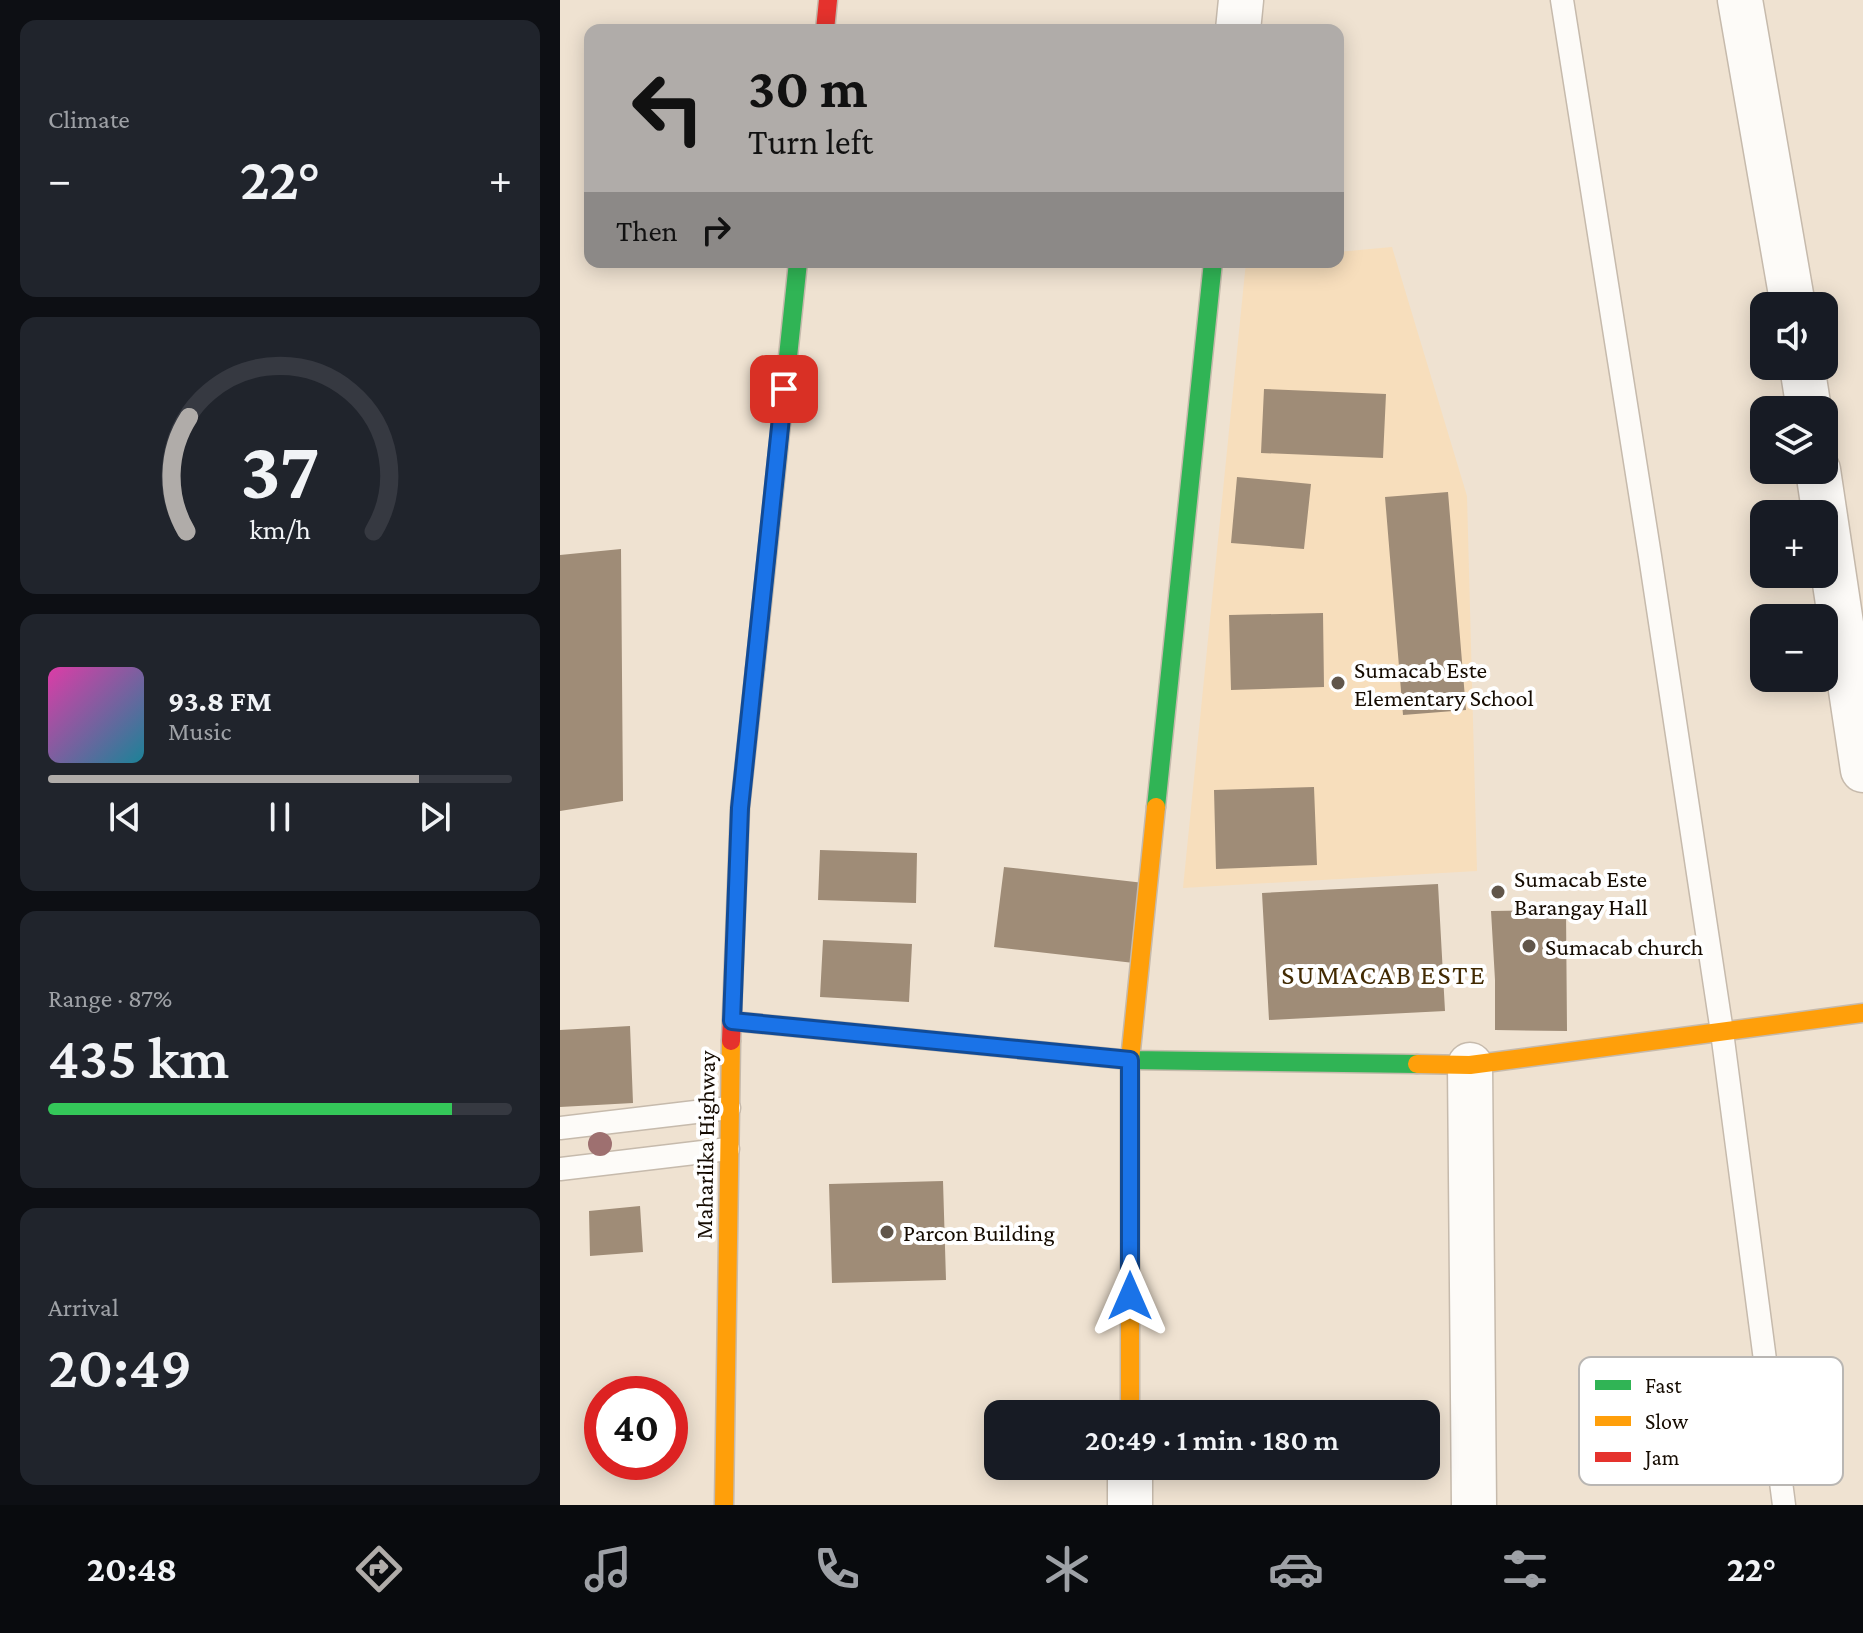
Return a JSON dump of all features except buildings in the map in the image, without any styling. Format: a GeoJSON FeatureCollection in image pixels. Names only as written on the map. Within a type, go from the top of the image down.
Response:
{"type":"FeatureCollection","features":[{"type":"Feature","properties":{"kind":"street"},"geometry":{"type":"LineString","coordinates":[[826,24],[828,0]]}},
{"type":"Feature","properties":{"kind":"street"},"geometry":{"type":"LineString","coordinates":[[1239,24],[1241,0]]}},
{"type":"Feature","properties":{"kind":"street"},"geometry":{"type":"LineString","coordinates":[[1740,0],[1791,292]]}},
{"type":"Feature","properties":{"kind":"street","name":"Maharlika Highway"},"geometry":{"type":"LineString","coordinates":[[724,1505],[728,1149],[740,808],[797,268]]}},
{"type":"Feature","properties":{"kind":"street"},"geometry":{"type":"LineString","coordinates":[[1130,1400],[1130,1060],[1212,268]]}},
{"type":"Feature","properties":{"kind":"street"},"geometry":{"type":"LineString","coordinates":[[1820,484],[1863,770]]}},
{"type":"Feature","properties":{"kind":"street"},"geometry":{"type":"LineString","coordinates":[[732,1021],[1130,1060],[1470,1065],[1863,1013]]}},
{"type":"Feature","properties":{"kind":"street"},"geometry":{"type":"LineString","coordinates":[[1470,1065],[1474,1505]]}},
{"type":"Feature","properties":{"kind":"street"},"geometry":{"type":"LineString","coordinates":[[1130,1480],[1130,1505]]}},
{"type":"Feature","properties":{"kind":"lane"},"geometry":{"type":"LineString","coordinates":[[1562,0],[1722,1032],[1765,1357]]}},
{"type":"Feature","properties":{"kind":"lane"},"geometry":{"type":"LineString","coordinates":[[560,1128],[729,1108]]}},
{"type":"Feature","properties":{"kind":"lane"},"geometry":{"type":"LineString","coordinates":[[560,1169],[728,1149]]}},
{"type":"Feature","properties":{"kind":"lane"},"geometry":{"type":"LineString","coordinates":[[1781,1485],[1784,1505]]}},
{"type":"Feature","properties":{"kind":"shaded area","name":"Sumacab Este Elementary School"},"geometry":{"type":"Polygon","coordinates":[[[1392,247],[1467,496],[1477,871],[1183,888],[1245,268],[1344,268],[1344,251],[1392,247]]]}},
{"type":"Feature","properties":{"kind":"traffic: fast"},"geometry":{"type":"LineString","coordinates":[[755,669],[797,268]]}},
{"type":"Feature","properties":{"kind":"traffic: fast"},"geometry":{"type":"LineString","coordinates":[[1156,807],[1212,268]]}},
{"type":"Feature","properties":{"kind":"traffic: fast"},"geometry":{"type":"LineString","coordinates":[[732,1021],[1130,1060],[1417,1064]]}},
{"type":"Feature","properties":{"kind":"traffic: slow"},"geometry":{"type":"LineString","coordinates":[[1130,1400],[1130,1060],[1156,807]]}},
{"type":"Feature","properties":{"kind":"traffic: slow"},"geometry":{"type":"LineString","coordinates":[[1417,1064],[1470,1065],[1863,1013]]}},
{"type":"Feature","properties":{"kind":"traffic: slow"},"geometry":{"type":"LineString","coordinates":[[724,1505],[731,1041]]}},
{"type":"Feature","properties":{"kind":"traffic: jam"},"geometry":{"type":"LineString","coordinates":[[826,24],[828,0]]}},
{"type":"Feature","properties":{"kind":"traffic: jam"},"geometry":{"type":"LineString","coordinates":[[731,1041],[740,808],[755,669]]}},
{"type":"Feature","properties":{"kind":"place","name":"Sumacab Este Elementary School"},"geometry":{"type":"Point","coordinates":[1338,683]}},
{"type":"Feature","properties":{"kind":"place","name":"Sumacab Este Barangay Hall"},"geometry":{"type":"Point","coordinates":[1498,892]}},
{"type":"Feature","properties":{"kind":"place","name":"Sumacab church"},"geometry":{"type":"Point","coordinates":[1529,946]}},
{"type":"Feature","properties":{"kind":"place","name":"Parcon Building"},"geometry":{"type":"Point","coordinates":[887,1232]}},
{"type":"Feature","properties":{"kind":"district","name":"SUMACAB ESTE"},"geometry":{"type":"Point","coordinates":[1384,974]}},
{"type":"Feature","properties":{"kind":"route"},"geometry":{"type":"LineString","coordinates":[[784,389],[740,808],[732,1021],[1130,1060],[1130,1296]]}}]}
